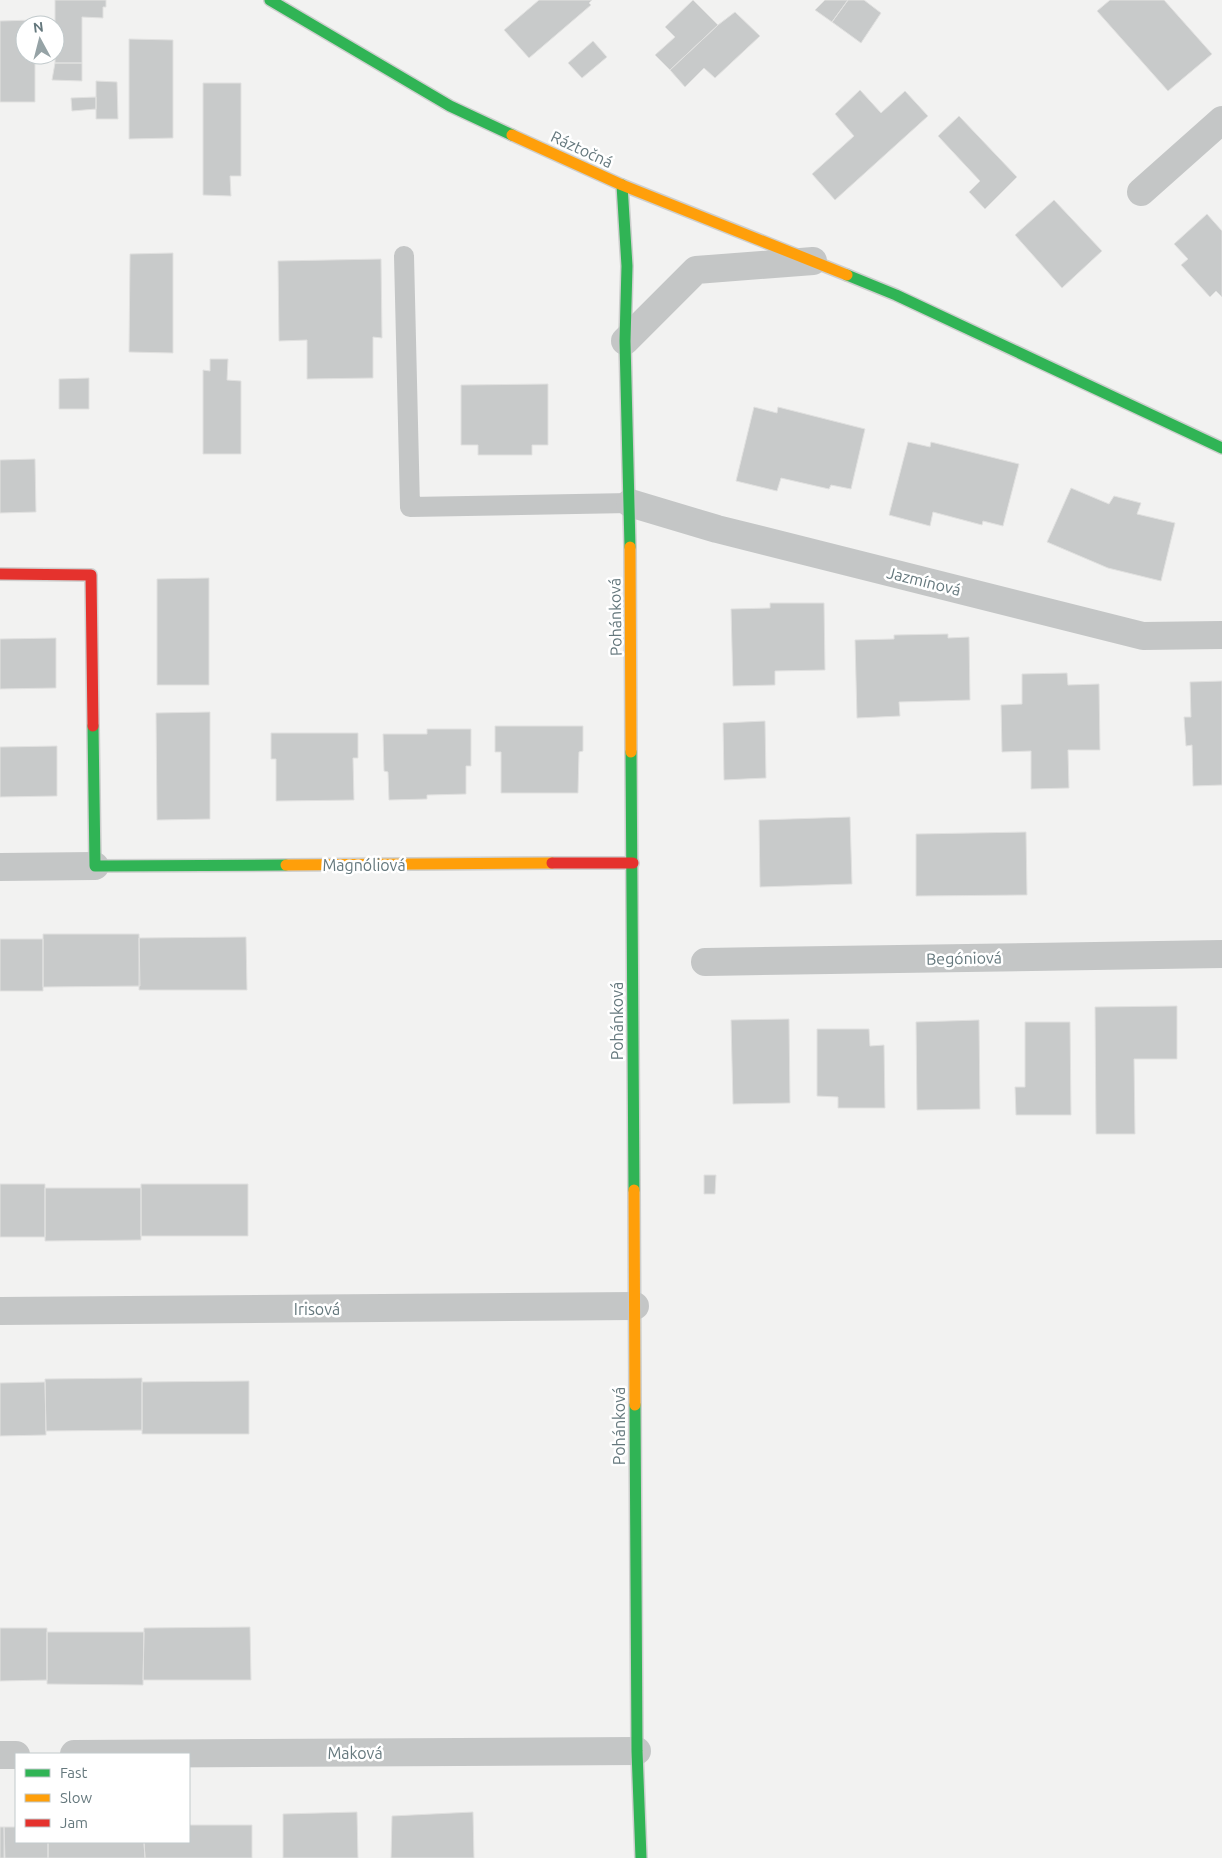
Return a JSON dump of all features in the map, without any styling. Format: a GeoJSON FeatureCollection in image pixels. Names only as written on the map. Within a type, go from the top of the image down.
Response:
{"type":"FeatureCollection","features":[{"type":"Feature","properties":{"kind":"street","name":"Ráztočná"},"geometry":{"type":"LineString","coordinates":[[270,0],[450,106],[622,185],[896,295],[1222,448]]}},
{"type":"Feature","properties":{"kind":"street"},"geometry":{"type":"LineString","coordinates":[[1141,192],[1222,120]]}},
{"type":"Feature","properties":{"kind":"street","name":"Pohánková"},"geometry":{"type":"LineString","coordinates":[[622,185],[627,266],[625,341],[630,503],[637,1751],[641,1858]]}},
{"type":"Feature","properties":{"kind":"street"},"geometry":{"type":"LineString","coordinates":[[625,341],[696,270],[813,262]]}},
{"type":"Feature","properties":{"kind":"street","name":"Jazmínová"},"geometry":{"type":"LineString","coordinates":[[630,503],[727,531],[1144,636],[1222,635]]}},
{"type":"Feature","properties":{"kind":"street"},"geometry":{"type":"LineString","coordinates":[[0,574],[91,575],[95,866]]}},
{"type":"Feature","properties":{"kind":"street","name":"Magnóliová"},"geometry":{"type":"LineString","coordinates":[[0,867],[632,863]]}},
{"type":"Feature","properties":{"kind":"street","name":"Begóniová"},"geometry":{"type":"LineString","coordinates":[[705,962],[1222,954]]}},
{"type":"Feature","properties":{"kind":"street","name":"Irisová"},"geometry":{"type":"LineString","coordinates":[[0,1311],[635,1306]]}},
{"type":"Feature","properties":{"kind":"street","name":"Maková"},"geometry":{"type":"LineString","coordinates":[[190,1753],[637,1751]]}},
{"type":"Feature","properties":{"kind":"street"},"geometry":{"type":"LineString","coordinates":[[0,1755],[15,1755]]}},
{"type":"Feature","properties":{"kind":"lane"},"geometry":{"type":"LineString","coordinates":[[404,256],[410,507],[630,503]]}},
{"type":"Feature","properties":{"kind":"building"},"geometry":{"type":"Polygon","coordinates":[[[55,0],[106,0],[106,7],[103,7],[103,18],[82,17],[82,63],[65,63],[65,15],[55,15],[55,0]]]}},
{"type":"Feature","properties":{"kind":"building"},"geometry":{"type":"Polygon","coordinates":[[[539,0],[592,0],[589,3],[591,5],[529,58],[504,30],[539,0]]]}},
{"type":"Feature","properties":{"kind":"building"},"geometry":{"type":"Polygon","coordinates":[[[693,0],[718,25],[670,70],[655,55],[675,37],[665,27],[693,0]]]}},
{"type":"Feature","properties":{"kind":"building"},"geometry":{"type":"Polygon","coordinates":[[[825,0],[848,0],[832,22],[815,10],[825,0]]]}},
{"type":"Feature","properties":{"kind":"building"},"geometry":{"type":"Polygon","coordinates":[[[848,0],[864,0],[881,13],[861,43],[832,22],[848,0]]]}},
{"type":"Feature","properties":{"kind":"building"},"geometry":{"type":"Polygon","coordinates":[[[1110,0],[1164,0],[1212,54],[1168,91],[1097,11],[1110,0]]]}},
{"type":"Feature","properties":{"kind":"building"},"geometry":{"type":"Polygon","coordinates":[[[735,12],[760,36],[715,78],[704,68],[685,87],[670,70],[718,25],[735,12]]]}},
{"type":"Feature","properties":{"kind":"building"},"geometry":{"type":"Polygon","coordinates":[[[0,21],[15,21],[15,65],[35,65],[35,102],[0,102],[0,21]]]}},
{"type":"Feature","properties":{"kind":"building"},"geometry":{"type":"Polygon","coordinates":[[[129,39],[173,40],[173,138],[129,139],[129,39]]]}},
{"type":"Feature","properties":{"kind":"building"},"geometry":{"type":"Polygon","coordinates":[[[593,41],[607,57],[582,78],[568,63],[593,41]]]}},
{"type":"Feature","properties":{"kind":"building"},"geometry":{"type":"Polygon","coordinates":[[[82,63],[82,81],[52,80],[55,65],[82,63]]]}},
{"type":"Feature","properties":{"kind":"building"},"geometry":{"type":"Polygon","coordinates":[[[96,81],[117,82],[118,119],[96,119],[96,81]]]}},
{"type":"Feature","properties":{"kind":"building"},"geometry":{"type":"Polygon","coordinates":[[[203,83],[241,83],[241,176],[230,176],[231,196],[203,195],[203,83]]]}},
{"type":"Feature","properties":{"kind":"building"},"geometry":{"type":"Polygon","coordinates":[[[860,90],[881,113],[905,91],[928,116],[835,200],[812,174],[854,136],[835,114],[860,90]]]}},
{"type":"Feature","properties":{"kind":"building"},"geometry":{"type":"Polygon","coordinates":[[[96,97],[96,109],[72,111],[71,98],[96,97]]]}},
{"type":"Feature","properties":{"kind":"building"},"geometry":{"type":"Polygon","coordinates":[[[959,116],[1017,177],[985,209],[969,192],[980,181],[938,136],[959,116]]]}},
{"type":"Feature","properties":{"kind":"building"},"geometry":{"type":"Polygon","coordinates":[[[1054,200],[1102,251],[1062,288],[1015,235],[1054,200]]]}},
{"type":"Feature","properties":{"kind":"building"},"geometry":{"type":"Polygon","coordinates":[[[1207,214],[1222,231],[1222,297],[1216,291],[1210,297],[1181,265],[1188,259],[1174,244],[1207,214]]]}},
{"type":"Feature","properties":{"kind":"building"},"geometry":{"type":"Polygon","coordinates":[[[173,253],[173,353],[129,352],[130,254],[173,253]]]}},
{"type":"Feature","properties":{"kind":"building"},"geometry":{"type":"Polygon","coordinates":[[[381,259],[382,338],[373,337],[373,378],[307,379],[307,340],[279,341],[278,261],[381,259]]]}},
{"type":"Feature","properties":{"kind":"building"},"geometry":{"type":"Polygon","coordinates":[[[210,359],[228,359],[227,380],[241,381],[241,454],[203,454],[203,370],[210,371],[210,359]]]}},
{"type":"Feature","properties":{"kind":"building"},"geometry":{"type":"Polygon","coordinates":[[[89,378],[89,409],[59,409],[59,379],[89,378]]]}},
{"type":"Feature","properties":{"kind":"building"},"geometry":{"type":"Polygon","coordinates":[[[548,384],[548,445],[532,445],[532,455],[478,455],[478,445],[461,445],[461,385],[548,384]]]}},
{"type":"Feature","properties":{"kind":"building"},"geometry":{"type":"Polygon","coordinates":[[[754,407],[777,413],[778,407],[865,429],[851,489],[831,485],[829,489],[781,478],[777,491],[736,481],[754,407]]]}},
{"type":"Feature","properties":{"kind":"building"},"geometry":{"type":"Polygon","coordinates":[[[908,442],[930,447],[931,442],[1019,464],[1003,526],[983,521],[982,525],[933,512],[930,526],[889,515],[908,442]]]}},
{"type":"Feature","properties":{"kind":"building"},"geometry":{"type":"Polygon","coordinates":[[[35,459],[36,512],[0,513],[0,460],[35,459]]]}},
{"type":"Feature","properties":{"kind":"building"},"geometry":{"type":"Polygon","coordinates":[[[1071,488],[1109,504],[1114,496],[1141,503],[1137,514],[1175,523],[1161,581],[1108,568],[1047,542],[1071,488]]]}},
{"type":"Feature","properties":{"kind":"building"},"geometry":{"type":"Polygon","coordinates":[[[209,578],[209,685],[157,685],[157,579],[209,578]]]}},
{"type":"Feature","properties":{"kind":"building"},"geometry":{"type":"Polygon","coordinates":[[[770,603],[824,603],[825,670],[775,671],[775,685],[733,686],[731,609],[770,608],[770,603]]]}},
{"type":"Feature","properties":{"kind":"building"},"geometry":{"type":"Polygon","coordinates":[[[948,634],[948,638],[969,637],[970,700],[899,702],[900,716],[857,718],[855,640],[894,639],[894,635],[948,634]]]}},
{"type":"Feature","properties":{"kind":"building"},"geometry":{"type":"Polygon","coordinates":[[[56,638],[56,688],[0,689],[0,639],[56,638]]]}},
{"type":"Feature","properties":{"kind":"building"},"geometry":{"type":"Polygon","coordinates":[[[1067,673],[1068,685],[1099,684],[1100,750],[1068,750],[1069,788],[1031,789],[1031,751],[1002,752],[1001,705],[1022,704],[1022,674],[1067,673]]]}},
{"type":"Feature","properties":{"kind":"building"},"geometry":{"type":"Polygon","coordinates":[[[1222,681],[1222,785],[1193,786],[1192,745],[1186,746],[1184,717],[1191,717],[1190,682],[1222,681]]]}},
{"type":"Feature","properties":{"kind":"building"},"geometry":{"type":"Polygon","coordinates":[[[210,712],[210,819],[157,820],[156,713],[210,712]]]}},
{"type":"Feature","properties":{"kind":"building"},"geometry":{"type":"Polygon","coordinates":[[[765,721],[766,778],[724,780],[723,723],[765,721]]]}},
{"type":"Feature","properties":{"kind":"building"},"geometry":{"type":"Polygon","coordinates":[[[495,726],[583,726],[583,751],[579,752],[578,793],[501,793],[501,752],[495,752],[495,726]]]}},
{"type":"Feature","properties":{"kind":"building"},"geometry":{"type":"Polygon","coordinates":[[[427,729],[471,729],[471,766],[466,766],[466,794],[427,795],[427,799],[389,800],[388,772],[384,771],[383,734],[427,734],[427,729]]]}},
{"type":"Feature","properties":{"kind":"building"},"geometry":{"type":"Polygon","coordinates":[[[271,733],[358,733],[358,758],[353,758],[354,800],[276,801],[276,759],[271,759],[271,733]]]}},
{"type":"Feature","properties":{"kind":"building"},"geometry":{"type":"Polygon","coordinates":[[[57,746],[57,796],[0,797],[0,747],[57,746]]]}},
{"type":"Feature","properties":{"kind":"building"},"geometry":{"type":"Polygon","coordinates":[[[850,817],[852,884],[760,887],[759,820],[850,817]]]}},
{"type":"Feature","properties":{"kind":"building"},"geometry":{"type":"Polygon","coordinates":[[[1026,832],[1027,895],[916,896],[916,834],[1026,832]]]}},
{"type":"Feature","properties":{"kind":"building"},"geometry":{"type":"Polygon","coordinates":[[[43,934],[139,934],[140,986],[43,987],[43,934]]]}},
{"type":"Feature","properties":{"kind":"building"},"geometry":{"type":"Polygon","coordinates":[[[246,937],[247,990],[139,990],[139,938],[246,937]]]}},
{"type":"Feature","properties":{"kind":"building"},"geometry":{"type":"Polygon","coordinates":[[[0,939],[43,939],[43,991],[0,991],[0,939]]]}},
{"type":"Feature","properties":{"kind":"building"},"geometry":{"type":"Polygon","coordinates":[[[1177,1006],[1177,1059],[1134,1059],[1135,1134],[1096,1134],[1095,1007],[1177,1006]]]}},
{"type":"Feature","properties":{"kind":"building"},"geometry":{"type":"Polygon","coordinates":[[[789,1019],[790,1103],[733,1104],[731,1020],[789,1019]]]}},
{"type":"Feature","properties":{"kind":"building"},"geometry":{"type":"Polygon","coordinates":[[[979,1020],[980,1109],[917,1110],[916,1022],[979,1020]]]}},
{"type":"Feature","properties":{"kind":"building"},"geometry":{"type":"Polygon","coordinates":[[[1025,1022],[1070,1022],[1071,1115],[1016,1115],[1015,1087],[1025,1087],[1025,1022]]]}},
{"type":"Feature","properties":{"kind":"building"},"geometry":{"type":"Polygon","coordinates":[[[817,1029],[869,1029],[870,1046],[884,1045],[885,1108],[838,1108],[838,1097],[817,1096],[817,1029]]]}},
{"type":"Feature","properties":{"kind":"building"},"geometry":{"type":"Polygon","coordinates":[[[704,1175],[716,1175],[715,1194],[704,1194],[704,1175]]]}},
{"type":"Feature","properties":{"kind":"building"},"geometry":{"type":"Polygon","coordinates":[[[0,1184],[45,1184],[45,1237],[0,1237],[0,1184]]]}},
{"type":"Feature","properties":{"kind":"building"},"geometry":{"type":"Polygon","coordinates":[[[141,1184],[248,1184],[248,1236],[141,1236],[141,1184]]]}},
{"type":"Feature","properties":{"kind":"building"},"geometry":{"type":"Polygon","coordinates":[[[45,1188],[141,1188],[141,1240],[45,1241],[45,1188]]]}},
{"type":"Feature","properties":{"kind":"building"},"geometry":{"type":"Polygon","coordinates":[[[142,1378],[142,1430],[46,1431],[45,1379],[142,1378]]]}},
{"type":"Feature","properties":{"kind":"building"},"geometry":{"type":"Polygon","coordinates":[[[249,1381],[249,1434],[142,1434],[142,1382],[249,1381]]]}},
{"type":"Feature","properties":{"kind":"building"},"geometry":{"type":"Polygon","coordinates":[[[45,1382],[46,1435],[0,1436],[0,1383],[45,1382]]]}},
{"type":"Feature","properties":{"kind":"building"},"geometry":{"type":"Polygon","coordinates":[[[250,1627],[251,1680],[143,1680],[144,1628],[250,1627]]]}},
{"type":"Feature","properties":{"kind":"building"},"geometry":{"type":"Polygon","coordinates":[[[0,1628],[47,1628],[47,1680],[0,1681],[0,1628]]]}},
{"type":"Feature","properties":{"kind":"building"},"geometry":{"type":"Polygon","coordinates":[[[47,1632],[144,1632],[143,1685],[47,1684],[47,1632]]]}},
{"type":"Feature","properties":{"kind":"building"},"geometry":{"type":"Polygon","coordinates":[[[357,1812],[358,1858],[283,1858],[283,1814],[357,1812]]]}},
{"type":"Feature","properties":{"kind":"building"},"geometry":{"type":"Polygon","coordinates":[[[473,1812],[474,1858],[391,1858],[392,1816],[473,1812]]]}},
{"type":"Feature","properties":{"kind":"building"},"geometry":{"type":"Polygon","coordinates":[[[190,1825],[252,1825],[252,1858],[145,1858],[144,1843],[190,1843],[190,1825]]]}},
{"type":"Feature","properties":{"kind":"building"},"geometry":{"type":"Polygon","coordinates":[[[0,1827],[4,1827],[4,1858],[0,1858],[0,1827]]]}},
{"type":"Feature","properties":{"kind":"building"},"geometry":{"type":"Polygon","coordinates":[[[4,1827],[15,1827],[15,1843],[48,1843],[48,1858],[5,1858],[4,1827]]]}},
{"type":"Feature","properties":{"kind":"building"},"geometry":{"type":"Polygon","coordinates":[[[48,1843],[144,1843],[145,1858],[48,1858],[48,1843]]]}},
{"type":"Feature","properties":{"kind":"traffic: fast"},"geometry":{"type":"LineString","coordinates":[[270,0],[450,106],[512,135]]}},
{"type":"Feature","properties":{"kind":"traffic: fast"},"geometry":{"type":"LineString","coordinates":[[622,185],[627,266],[625,341],[630,547]]}},
{"type":"Feature","properties":{"kind":"traffic: fast"},"geometry":{"type":"LineString","coordinates":[[847,275],[896,295],[1222,448]]}},
{"type":"Feature","properties":{"kind":"traffic: fast"},"geometry":{"type":"LineString","coordinates":[[93,726],[95,866],[286,865]]}},
{"type":"Feature","properties":{"kind":"traffic: fast"},"geometry":{"type":"LineString","coordinates":[[631,752],[634,1190]]}},
{"type":"Feature","properties":{"kind":"traffic: fast"},"geometry":{"type":"LineString","coordinates":[[635,1405],[637,1751],[641,1858]]}},
{"type":"Feature","properties":{"kind":"traffic: slow"},"geometry":{"type":"LineString","coordinates":[[512,135],[622,185],[847,275]]}},
{"type":"Feature","properties":{"kind":"traffic: slow"},"geometry":{"type":"LineString","coordinates":[[630,547],[631,752]]}},
{"type":"Feature","properties":{"kind":"traffic: slow"},"geometry":{"type":"LineString","coordinates":[[286,865],[552,863]]}},
{"type":"Feature","properties":{"kind":"traffic: slow"},"geometry":{"type":"LineString","coordinates":[[634,1190],[635,1405]]}},
{"type":"Feature","properties":{"kind":"traffic: jam"},"geometry":{"type":"LineString","coordinates":[[0,574],[91,575],[93,726]]}},
{"type":"Feature","properties":{"kind":"traffic: jam"},"geometry":{"type":"LineString","coordinates":[[552,863],[633,863]]}}]}
